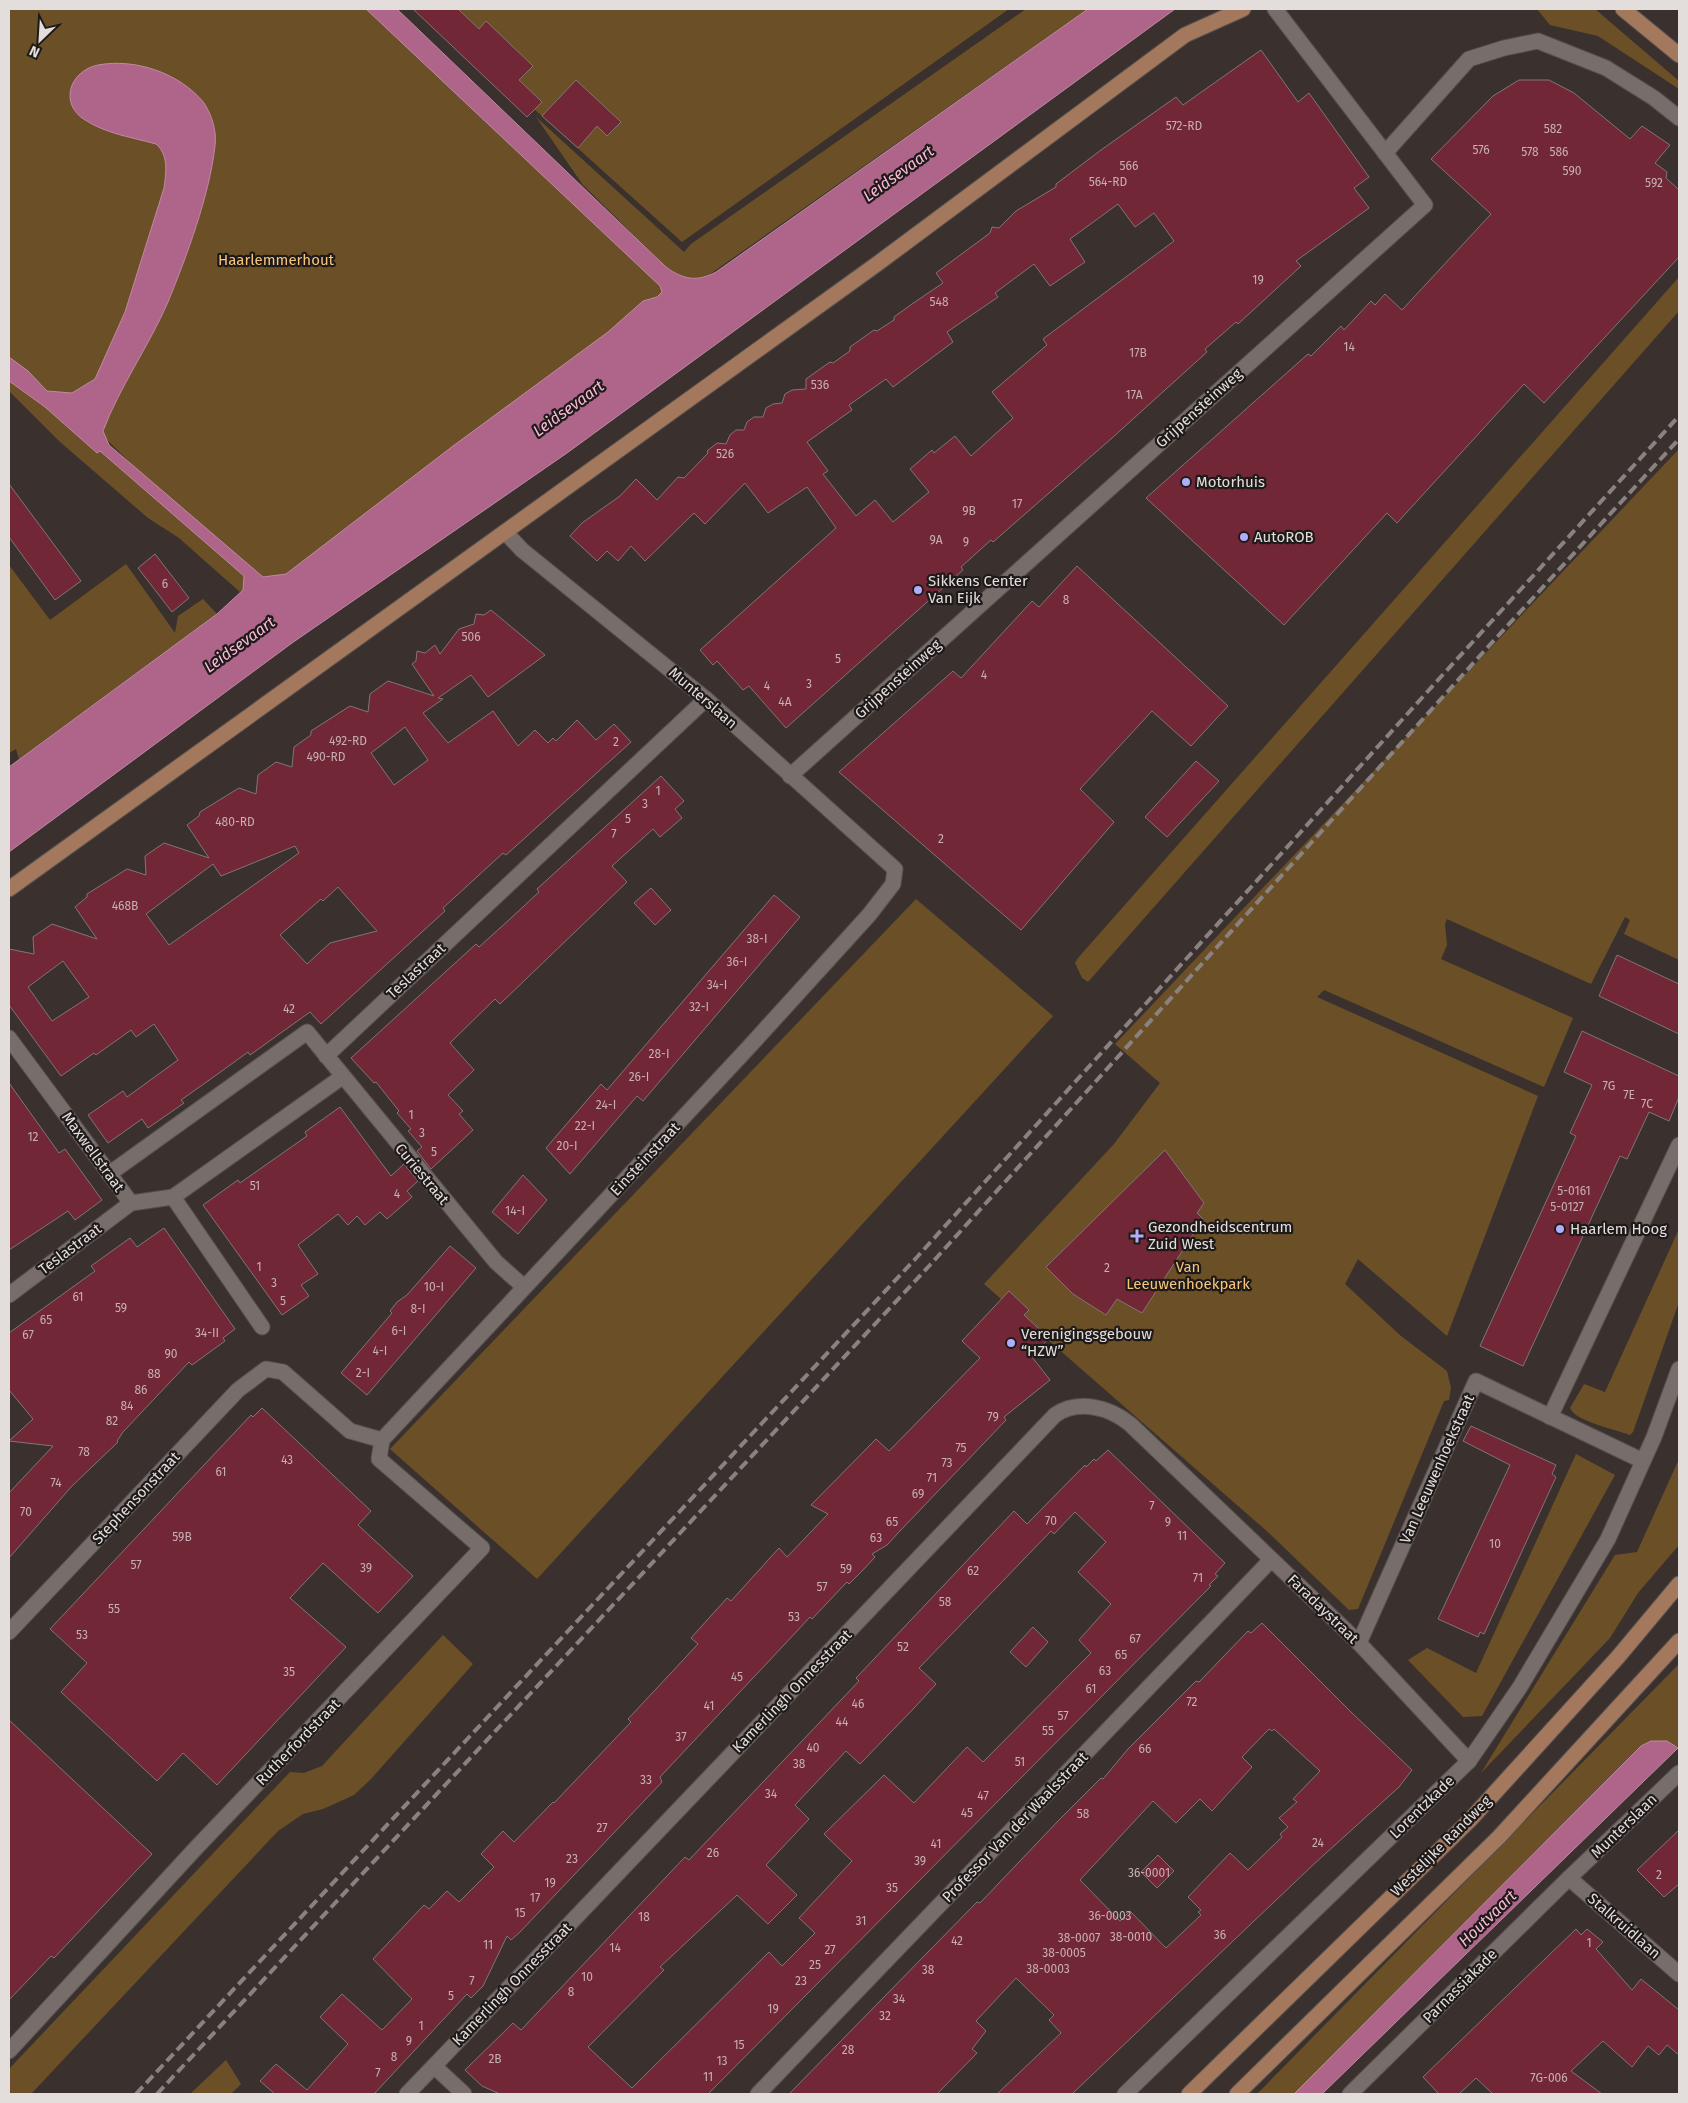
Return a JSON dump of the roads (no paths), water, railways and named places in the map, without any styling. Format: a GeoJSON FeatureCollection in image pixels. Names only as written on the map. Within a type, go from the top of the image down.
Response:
{"type":"FeatureCollection","features":[{"type":"Feature","properties":{"kind":"main road"},"geometry":{"type":"LineString","coordinates":[[9,890],[877,264],[1185,35],[1243,9]]}},
{"type":"Feature","properties":{"kind":"main road"},"geometry":{"type":"LineString","coordinates":[[1623,9],[1679,55]]}},
{"type":"Feature","properties":{"kind":"main road","name":"Westelijke Randweg"},"geometry":{"type":"LineString","coordinates":[[1189,2094],[1470,1820],[1618,1658],[1679,1584]]}},
{"type":"Feature","properties":{"kind":"main road"},"geometry":{"type":"LineString","coordinates":[[1237,2094],[1499,1837],[1679,1641]]}},
{"type":"Feature","properties":{"kind":"street","name":"Grijpensteinweg"},"geometry":{"type":"LineString","coordinates":[[790,776],[1425,205],[1275,9]]}},
{"type":"Feature","properties":{"kind":"street"},"geometry":{"type":"LineString","coordinates":[[1385,153],[1470,59],[1504,48],[1538,41],[1606,68],[1654,98],[1679,118]]}},
{"type":"Feature","properties":{"kind":"street","name":"Munterslaan"},"geometry":{"type":"LineString","coordinates":[[506,533],[522,550],[706,699],[895,869]]}},
{"type":"Feature","properties":{"kind":"street","name":"Teslastraat"},"geometry":{"type":"LineString","coordinates":[[326,1056],[706,699]]}},
{"type":"Feature","properties":{"kind":"street","name":"Einsteinstraat"},"geometry":{"type":"LineString","coordinates":[[382,1440],[750,1047],[869,916],[893,884],[895,869]]}},
{"type":"Feature","properties":{"kind":"street"},"geometry":{"type":"LineString","coordinates":[[110,1174],[307,1032],[326,1056]]}},
{"type":"Feature","properties":{"kind":"street","name":"Maxwellstraat"},"geometry":{"type":"LineString","coordinates":[[9,1038],[131,1203],[173,1197]]}},
{"type":"Feature","properties":{"kind":"street","name":"Curiestraat"},"geometry":{"type":"LineString","coordinates":[[326,1056],[496,1262],[524,1287]]}},
{"type":"Feature","properties":{"kind":"street"},"geometry":{"type":"LineString","coordinates":[[262,1327],[173,1197],[342,1077]]}},
{"type":"Feature","properties":{"kind":"street"},"geometry":{"type":"LineString","coordinates":[[1550,1416],[1679,1145]]}},
{"type":"Feature","properties":{"kind":"street","name":"Teslastraat"},"geometry":{"type":"LineString","coordinates":[[9,1295],[131,1203]]}},
{"type":"Feature","properties":{"kind":"street","name":"Stephensonstraat"},"geometry":{"type":"LineString","coordinates":[[9,1632],[238,1390],[266,1369],[283,1372],[350,1431],[382,1440]]}},
{"type":"Feature","properties":{"kind":"street","name":"Lorentzkade"},"geometry":{"type":"LineString","coordinates":[[1125,2094],[1469,1761],[1520,1687],[1608,1539],[1643,1461],[1679,1369]]}},
{"type":"Feature","properties":{"kind":"street","name":"Van Leeuwenhoekstraat"},"geometry":{"type":"LineString","coordinates":[[1358,1643],[1476,1382],[1643,1461]]}},
{"type":"Feature","properties":{"kind":"street","name":"Kamerlingh Onnesstraat"},"geometry":{"type":"LineString","coordinates":[[407,2094],[1054,1415],[1064,1408],[1078,1406],[1119,1415],[1170,1464]]}},
{"type":"Feature","properties":{"kind":"street","name":"Rutherfordstraat"},"geometry":{"type":"LineString","coordinates":[[9,2051],[196,1848],[482,1548],[379,1460],[382,1440]]}},
{"type":"Feature","properties":{"kind":"street","name":"Faradaystraat"},"geometry":{"type":"LineString","coordinates":[[1170,1464],[1358,1643],[1469,1761]]}},
{"type":"Feature","properties":{"kind":"street","name":"Professor Van der Waalsstraat"},"geometry":{"type":"LineString","coordinates":[[758,2094],[1271,1560]]}},
{"type":"Feature","properties":{"kind":"street","name":"Munterslaan"},"geometry":{"type":"LineString","coordinates":[[1569,1878],[1679,1774]]}},
{"type":"Feature","properties":{"kind":"street","name":"Stalkruidlaan"},"geometry":{"type":"LineString","coordinates":[[1569,1878],[1679,1974]]}},
{"type":"Feature","properties":{"kind":"street","name":"Parnassiakade"},"geometry":{"type":"LineString","coordinates":[[1350,2094],[1569,1878]]}},
{"type":"Feature","properties":{"kind":"street"},"geometry":{"type":"LineString","coordinates":[[434,2066],[464,2094]]}},
{"type":"Feature","properties":{"kind":"water","name":"Leidsevaart"},"geometry":{"type":"Polygon","coordinates":[[[366,9],[397,9],[666,267],[679,275],[697,278],[716,272],[1088,9],[1175,9],[567,453],[292,643],[9,852],[9,767],[217,614],[243,590],[244,576],[100,451],[97,453],[45,407],[9,381],[9,357],[28,371],[47,391],[72,393],[95,379],[125,312],[164,188],[165,159],[156,144],[102,129],[85,120],[77,113],[70,97],[74,81],[80,74],[88,68],[112,63],[141,66],[156,70],[183,83],[194,92],[204,103],[212,118],[215,129],[215,141],[212,165],[203,205],[190,245],[168,302],[103,431],[109,445],[263,577],[286,574],[453,446],[608,332],[643,301],[657,297],[662,292],[660,286],[366,9]]]}},
{"type":"Feature","properties":{"kind":"water","name":"Houtvaart"},"geometry":{"type":"Polygon","coordinates":[[[1651,1741],[1667,1741],[1678,1748],[1322,2094],[1294,2094],[1641,1746],[1651,1741]]]}},
{"type":"Feature","properties":{"kind":"railway"},"geometry":{"type":"LineString","coordinates":[[136,2094],[918,1256],[1679,416]]}},
{"type":"Feature","properties":{"kind":"railway"},"geometry":{"type":"LineString","coordinates":[[157,2094],[930,1265],[1487,648],[1679,439]]}},
{"type":"Feature","properties":{"kind":"place","name":"Motorhuis"},"geometry":{"type":"Point","coordinates":[1186,482]}},
{"type":"Feature","properties":{"kind":"place","name":"AutoROB"},"geometry":{"type":"Point","coordinates":[1244,537]}},
{"type":"Feature","properties":{"kind":"place","name":"Sikkens Center Van Eijk"},"geometry":{"type":"Point","coordinates":[918,590]}},
{"type":"Feature","properties":{"kind":"place","name":"Haarlem Hoog"},"geometry":{"type":"Point","coordinates":[1560,1229]}},
{"type":"Feature","properties":{"kind":"place","name":"Gezondheidscentrum Zuid West"},"geometry":{"type":"Point","coordinates":[1137,1236]}},
{"type":"Feature","properties":{"kind":"place","name":"Verenigingsgebouw “HZW”"},"geometry":{"type":"Point","coordinates":[1011,1343]}},
{"type":"Feature","properties":{"kind":"park label","name":"Haarlemmerhout"},"geometry":{"type":"Point","coordinates":[276,260]}},
{"type":"Feature","properties":{"kind":"park label","name":"Van Leeuwenhoekpark"},"geometry":{"type":"Point","coordinates":[1188,1276]}}]}
